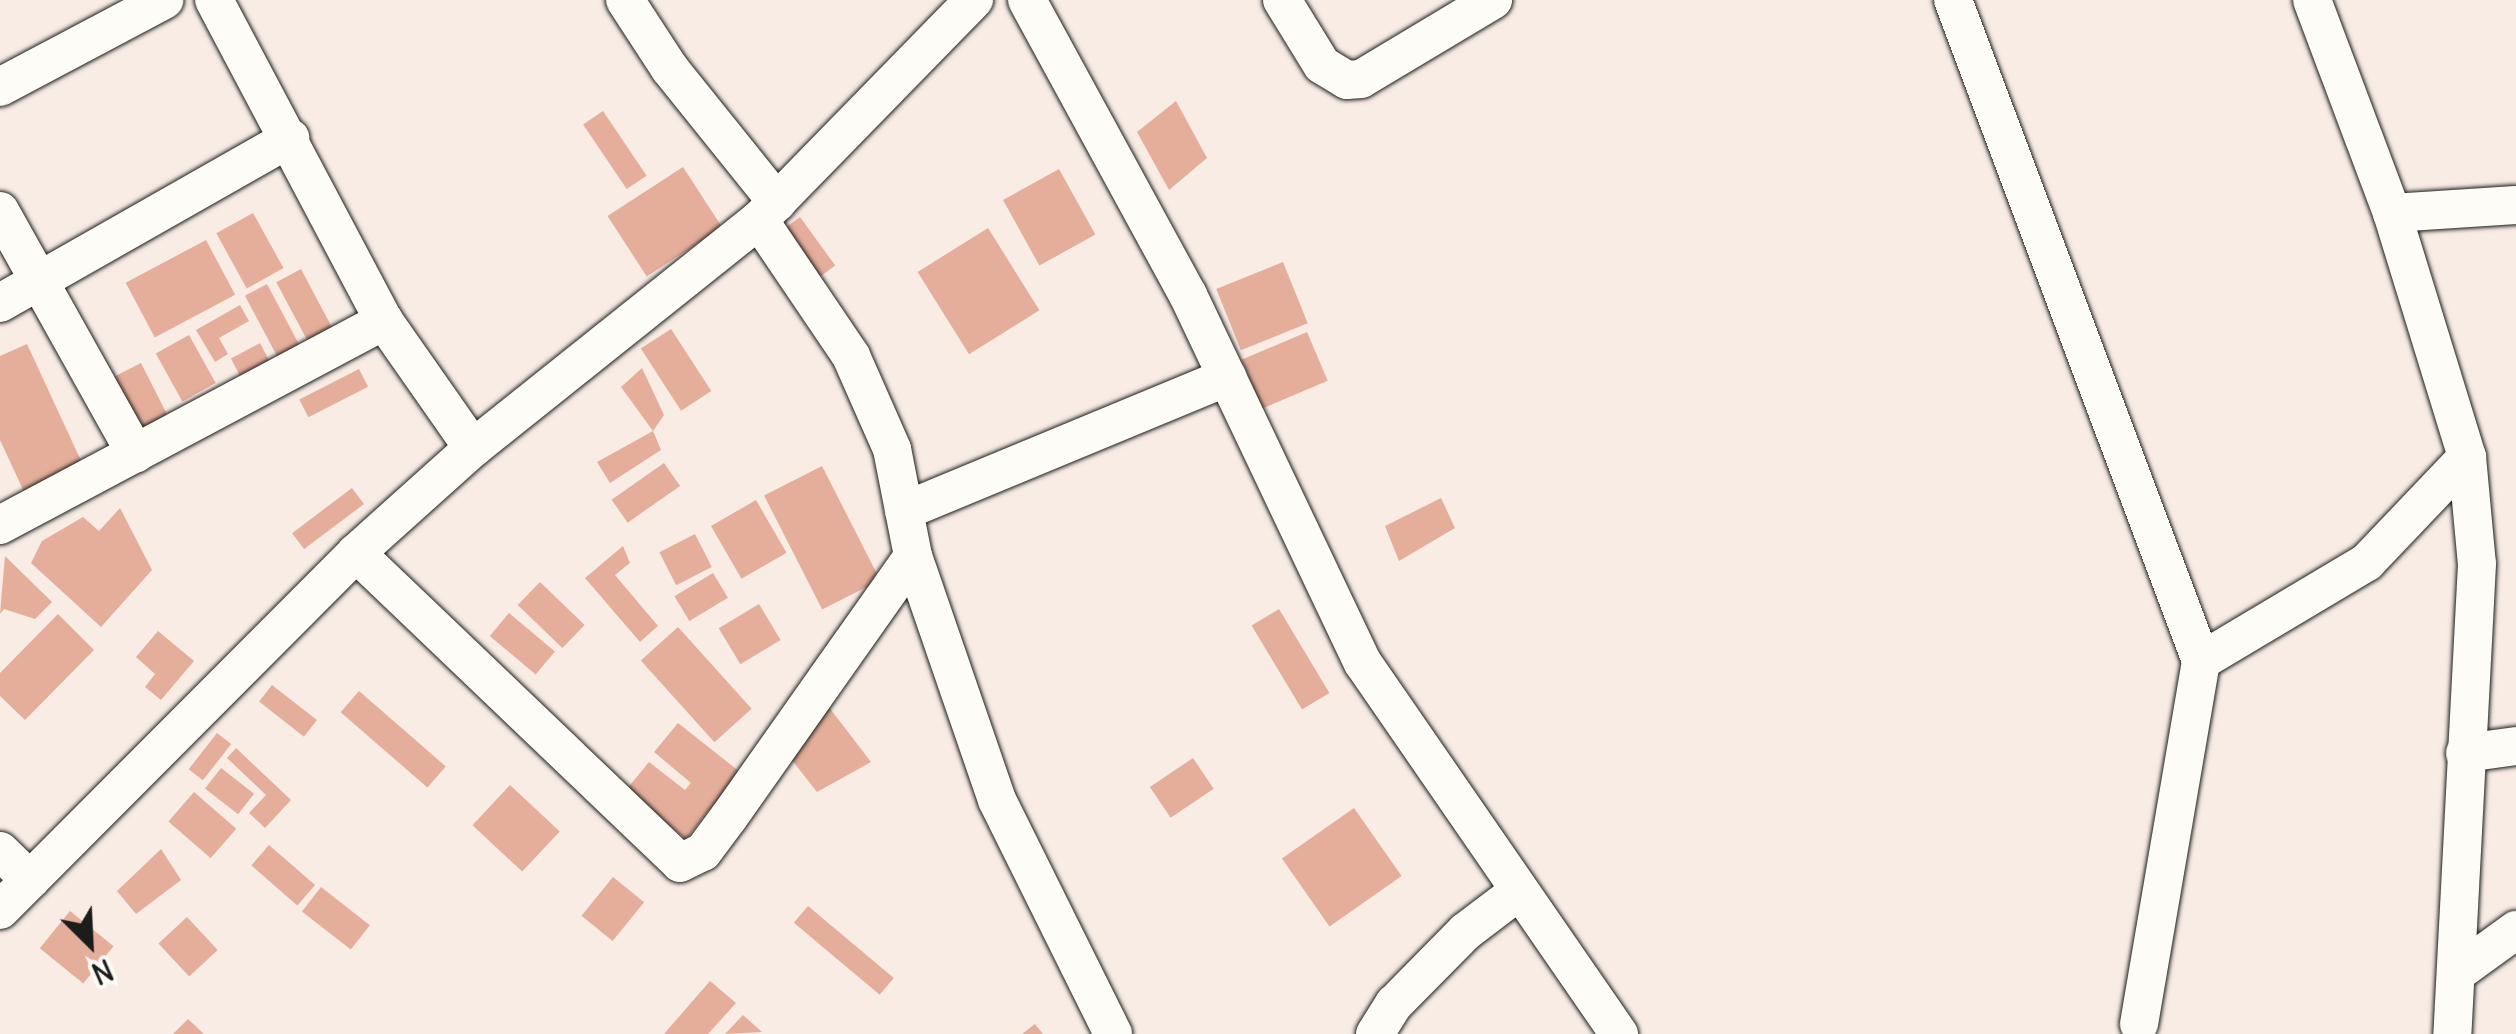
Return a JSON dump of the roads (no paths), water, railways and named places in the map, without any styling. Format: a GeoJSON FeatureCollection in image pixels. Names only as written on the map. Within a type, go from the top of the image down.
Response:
{"type":"FeatureCollection","features":[{"type":"Feature","properties":{"kind":"street"},"geometry":{"type":"LineString","coordinates":[[0,88],[164,0]]}},
{"type":"Feature","properties":{"kind":"street"},"geometry":{"type":"LineString","coordinates":[[214,0],[384,321],[473,448]]}},
{"type":"Feature","properties":{"kind":"street"},"geometry":{"type":"LineString","coordinates":[[625,0],[768,211],[851,356],[892,450],[912,556],[997,800],[1113,1034]]}},
{"type":"Feature","properties":{"kind":"street"},"geometry":{"type":"LineString","coordinates":[[0,910],[356,553],[473,448],[768,211],[974,0]]}},
{"type":"Feature","properties":{"kind":"street"},"geometry":{"type":"LineString","coordinates":[[1028,0],[1227,377],[1363,663],[1619,1034]]}},
{"type":"Feature","properties":{"kind":"street"},"geometry":{"type":"LineString","coordinates":[[1282,0],[1322,65],[1347,80],[1361,79],[1493,0]]}},
{"type":"Feature","properties":{"kind":"street"},"geometry":{"type":"LineString","coordinates":[[1953,0],[2201,660],[2139,1024]]}},
{"type":"Feature","properties":{"kind":"street"},"geometry":{"type":"LineString","coordinates":[[2312,0],[2392,213],[2467,457],[2477,564],[2452,1034]]}},
{"type":"Feature","properties":{"kind":"street"},"geometry":{"type":"LineString","coordinates":[[0,303],[290,138]]}},
{"type":"Feature","properties":{"kind":"street"},"geometry":{"type":"LineString","coordinates":[[2392,213],[2516,204]]}},
{"type":"Feature","properties":{"kind":"street"},"geometry":{"type":"LineString","coordinates":[[0,211],[136,454]]}},
{"type":"Feature","properties":{"kind":"street"},"geometry":{"type":"LineString","coordinates":[[0,525],[384,321]]}},
{"type":"Feature","properties":{"kind":"street"},"geometry":{"type":"LineString","coordinates":[[904,511],[1227,377]]}},
{"type":"Feature","properties":{"kind":"street"},"geometry":{"type":"LineString","coordinates":[[2201,660],[2367,562],[2467,457]]}},
{"type":"Feature","properties":{"kind":"street"},"geometry":{"type":"LineString","coordinates":[[356,553],[680,863],[703,852],[912,556]]}},
{"type":"Feature","properties":{"kind":"street"},"geometry":{"type":"LineString","coordinates":[[2465,753],[2516,746]]}},
{"type":"Feature","properties":{"kind":"street"},"geometry":{"type":"LineString","coordinates":[[0,851],[30,880]]}},
{"type":"Feature","properties":{"kind":"street"},"geometry":{"type":"LineString","coordinates":[[1375,1034],[1394,1004],[1464,932],[1519,891]]}},
{"type":"Feature","properties":{"kind":"street"},"geometry":{"type":"LineString","coordinates":[[2458,972],[2516,930]]}}]}
